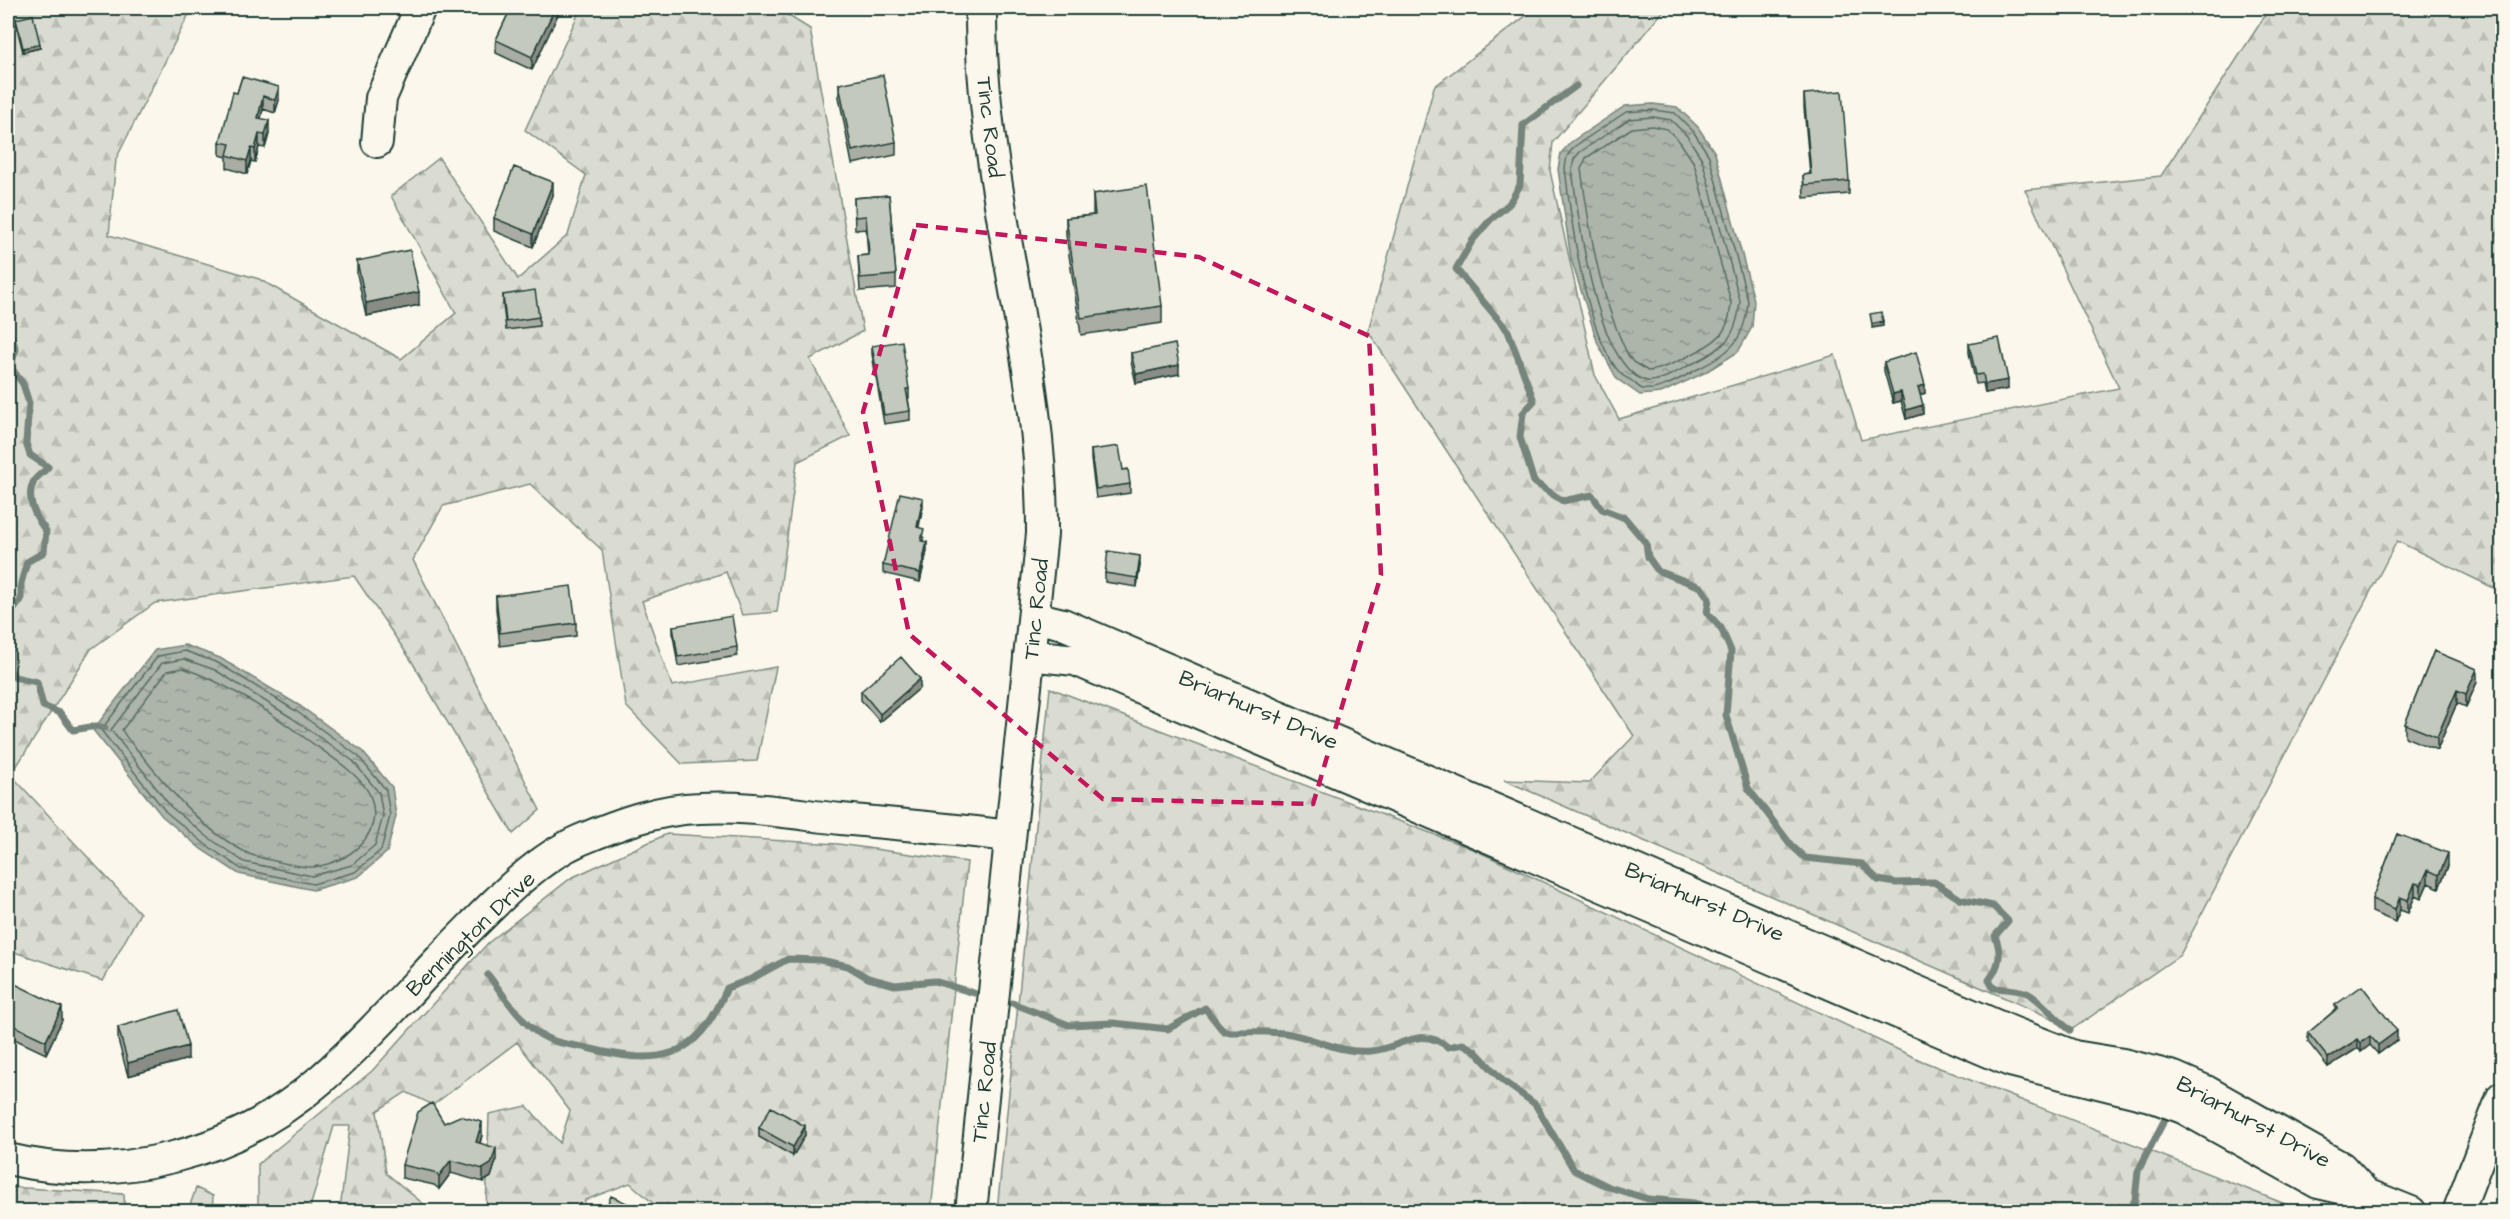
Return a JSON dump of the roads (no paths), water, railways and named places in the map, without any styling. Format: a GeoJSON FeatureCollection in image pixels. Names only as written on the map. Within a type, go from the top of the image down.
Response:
{"type":"FeatureCollection","features":[{"type":"Feature","properties":{"kind":"street"},"geometry":{"type":"LineString","coordinates":[[377,142],[381,98],[420,8]]}},
{"type":"Feature","properties":{"kind":"street","name":"Tinc Road"},"geometry":{"type":"LineString","coordinates":[[971,1212],[1042,534],[1040,471],[990,131],[982,57],[981,8]]}},
{"type":"Feature","properties":{"kind":"street","name":"Briarhurst Drive"},"geometry":{"type":"LineString","coordinates":[[1034,617],[1063,624],[2012,1032],[2074,1056],[2123,1064],[2174,1077],[2195,1086],[2341,1167],[2366,1194]]}},
{"type":"Feature","properties":{"kind":"street","name":"Briarhurst Drive"},"geometry":{"type":"LineString","coordinates":[[1029,655],[1075,660],[2010,1061],[2150,1095],[2183,1108],[2318,1183],[2366,1194],[2411,1212]]}},
{"type":"Feature","properties":{"kind":"street","name":"Bennington Drive"},"geometry":{"type":"LineString","coordinates":[[8,1159],[73,1170],[124,1166],[170,1158],[252,1128],[318,1082],[478,920],[538,866],[577,841],[617,825],[651,815],[698,808],[748,808],[1009,836]]}},
{"type":"Feature","properties":{"kind":"street"},"geometry":{"type":"LineString","coordinates":[[2458,1212],[2502,1097]]}},
{"type":"Feature","properties":{"kind":"water"},"geometry":{"type":"Polygon","coordinates":[[[1653,104],[1677,107],[1698,127],[1715,153],[1754,300],[1752,327],[1738,352],[1704,373],[1661,393],[1640,395],[1617,379],[1598,344],[1571,259],[1558,169],[1561,153],[1571,142],[1625,106],[1653,104]]]}},
{"type":"Feature","properties":{"kind":"water"},"geometry":{"type":"Polygon","coordinates":[[[185,645],[220,658],[300,706],[362,751],[392,787],[396,816],[387,852],[358,877],[313,890],[239,874],[201,849],[162,816],[93,730],[155,650],[185,645]]]}},
{"type":"Feature","properties":{"kind":"waterway"},"geometry":{"type":"LineString","coordinates":[[1576,86],[1523,125],[1520,185],[1509,204],[1491,219],[1472,241],[1456,269],[1508,331],[1534,401],[1523,413],[1520,437],[1534,482],[1563,501],[1592,495],[1602,509],[1625,518],[1646,543],[1648,557],[1658,571],[1701,587],[1709,599],[1707,613],[1721,628],[1731,651],[1726,715],[1748,788],[1791,845],[1805,858],[1862,864],[1878,880],[1896,883],[1934,882],[1960,899],[1993,906],[2008,921],[1995,936],[1999,953],[1998,964],[1989,980],[1993,988],[2032,995],[2070,1030]]}},
{"type":"Feature","properties":{"kind":"waterway"},"geometry":{"type":"LineString","coordinates":[[8,326],[16,350],[10,366],[23,384],[29,403],[26,443],[30,455],[48,467],[35,479],[32,487],[33,508],[46,531],[44,552],[27,562],[21,583],[21,600],[12,612],[10,669],[14,677],[37,682],[43,706],[60,713],[73,730],[96,726],[105,728]]}},
{"type":"Feature","properties":{"kind":"waterway"},"geometry":{"type":"LineString","coordinates":[[488,975],[518,1014],[539,1034],[563,1043],[635,1057],[672,1052],[688,1044],[702,1031],[715,1013],[727,988],[751,979],[788,959],[820,960],[848,966],[868,978],[895,985],[934,981],[974,993]]}},
{"type":"Feature","properties":{"kind":"waterway"},"geometry":{"type":"LineString","coordinates":[[1012,1003],[1069,1025],[1113,1023],[1168,1029],[1205,1008],[1224,1032],[1285,1033],[1349,1050],[1371,1051],[1419,1038],[1428,1038],[1448,1047],[1463,1044],[1474,1050],[1503,1081],[1535,1104],[1574,1170],[1609,1187],[1648,1199],[1694,1203],[1726,1212]]}},
{"type":"Feature","properties":{"kind":"waterway"},"geometry":{"type":"LineString","coordinates":[[2128,1212],[2135,1200],[2138,1171],[2165,1119]]}}]}
